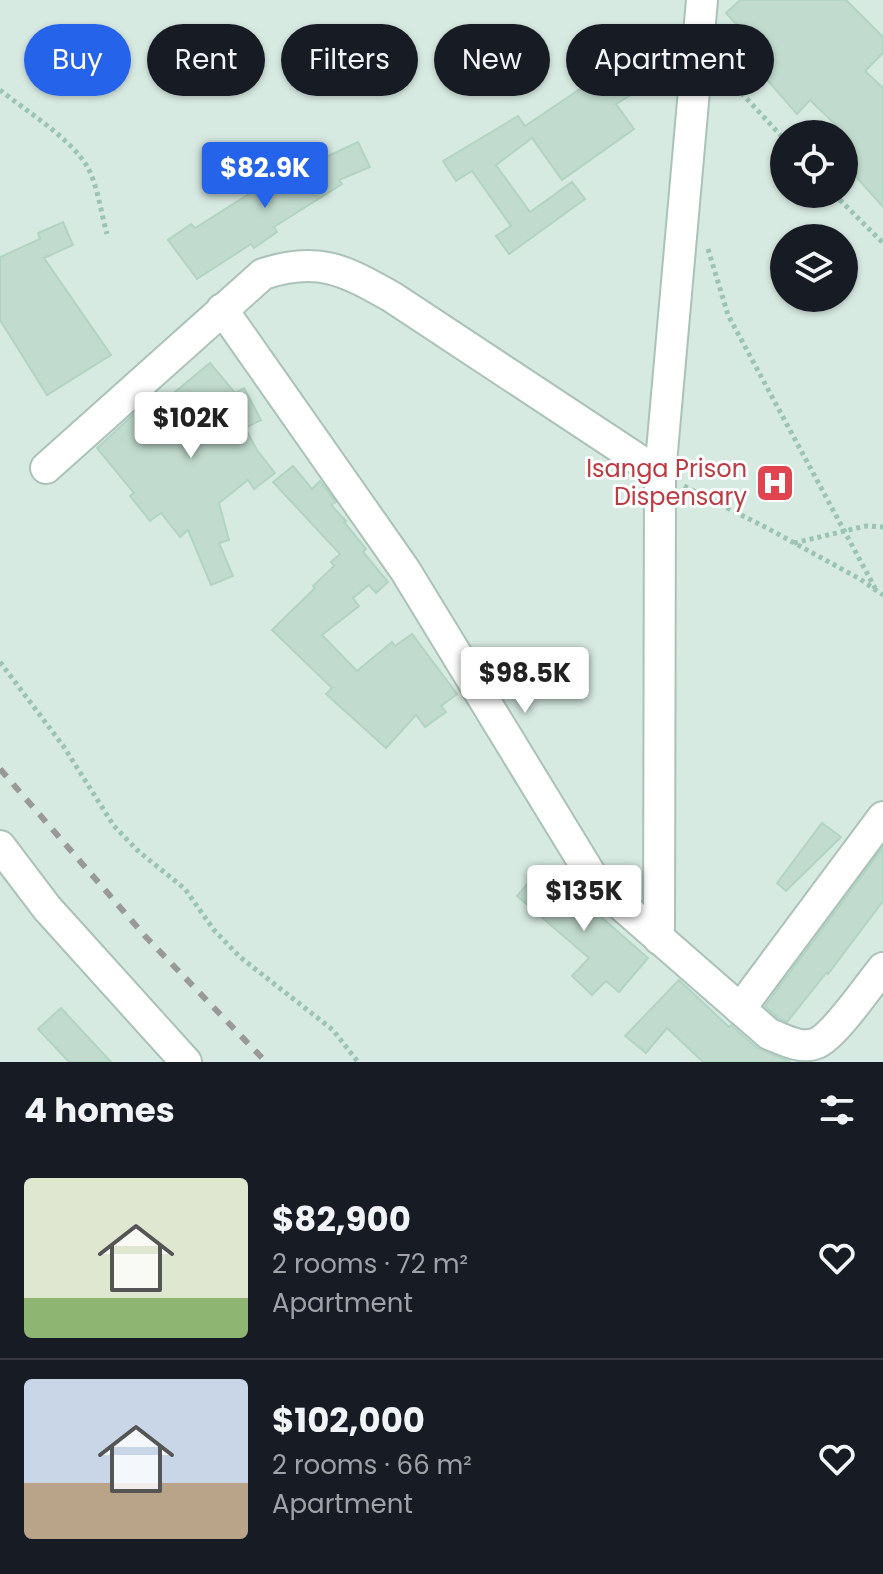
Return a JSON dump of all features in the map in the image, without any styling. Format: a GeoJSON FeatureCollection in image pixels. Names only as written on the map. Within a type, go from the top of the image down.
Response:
{"type":"FeatureCollection","features":[{"type":"Feature","properties":{"kind":"street"},"geometry":{"type":"LineString","coordinates":[[659,939],[660,474],[702,0]]}},
{"type":"Feature","properties":{"kind":"street"},"geometry":{"type":"LineString","coordinates":[[46,468],[263,274],[291,265],[317,265],[352,275],[392,297],[660,474]]}},
{"type":"Feature","properties":{"kind":"street"},"geometry":{"type":"LineString","coordinates":[[222,309],[405,570],[596,883],[769,1034],[807,1054],[840,1022],[883,968]]}},
{"type":"Feature","properties":{"kind":"street"},"geometry":{"type":"LineString","coordinates":[[740,1009],[883,817]]}},
{"type":"Feature","properties":{"kind":"street"},"geometry":{"type":"LineString","coordinates":[[0,846],[47,908],[186,1062]]}},
{"type":"Feature","properties":{"kind":"path"},"geometry":{"type":"LineString","coordinates":[[0,90],[72,148],[83,161],[90,172],[107,234]]}},
{"type":"Feature","properties":{"kind":"path"},"geometry":{"type":"LineString","coordinates":[[744,96],[770,124]]}},
{"type":"Feature","properties":{"kind":"path"},"geometry":{"type":"LineString","coordinates":[[848,208],[883,243]]}},
{"type":"Feature","properties":{"kind":"path"},"geometry":{"type":"LineString","coordinates":[[707,245],[728,315],[875,588]]}},
{"type":"Feature","properties":{"kind":"path"},"geometry":{"type":"LineString","coordinates":[[660,474],[794,543],[883,595]]}},
{"type":"Feature","properties":{"kind":"path"},"geometry":{"type":"LineString","coordinates":[[794,543],[842,530],[883,527]]}},
{"type":"Feature","properties":{"kind":"path"},"geometry":{"type":"LineString","coordinates":[[0,662],[64,747],[114,826],[137,850],[185,889],[214,930],[240,957],[333,1030],[358,1062]]}},
{"type":"Feature","properties":{"kind":"shaded area"},"geometry":{"type":"Polygon","coordinates":[[[0,0],[883,0],[883,1062],[0,1062],[0,0]]]}},
{"type":"Feature","properties":{"kind":"building"},"geometry":{"type":"Polygon","coordinates":[[[740,0],[846,0],[883,37],[883,53],[865,71],[883,88],[883,207],[858,179],[858,120],[831,120],[810,100],[797,114],[774,88],[774,24],[736,24],[726,13],[740,0]]]}},
{"type":"Feature","properties":{"kind":"building"},"geometry":{"type":"Polygon","coordinates":[[[570,96],[629,96],[616,104],[634,129],[562,180],[532,138],[496,165],[530,212],[572,182],[585,199],[509,254],[496,236],[511,226],[472,171],[456,181],[443,161],[518,116],[525,126],[570,96]]]}},
{"type":"Feature","properties":{"kind":"building"},"geometry":{"type":"Polygon","coordinates":[[[358,142],[370,167],[339,180],[342,184],[274,227],[277,232],[254,248],[251,244],[197,279],[168,240],[191,224],[195,228],[319,150],[324,158],[358,142]]]}},
{"type":"Feature","properties":{"kind":"building"},"geometry":{"type":"Polygon","coordinates":[[[63,222],[73,245],[44,258],[111,355],[47,395],[0,320],[0,257],[40,239],[38,233],[63,222]]]}},
{"type":"Feature","properties":{"kind":"building"},"geometry":{"type":"Polygon","coordinates":[[[210,363],[235,393],[244,388],[261,420],[245,428],[275,473],[254,489],[248,480],[219,503],[229,540],[219,543],[233,576],[211,585],[188,530],[180,537],[161,513],[150,521],[130,496],[134,493],[97,448],[157,393],[164,401],[210,363]]]}},
{"type":"Feature","properties":{"kind":"building"},"geometry":{"type":"Polygon","coordinates":[[[293,466],[312,489],[320,481],[336,502],[331,505],[346,521],[366,549],[363,552],[388,582],[376,593],[369,585],[353,598],[359,606],[322,635],[357,671],[392,642],[395,646],[412,634],[457,694],[441,706],[446,712],[425,727],[416,715],[386,748],[326,694],[332,688],[272,630],[315,588],[313,586],[334,566],[331,562],[340,554],[273,482],[293,466]]]}},
{"type":"Feature","properties":{"kind":"building"},"geometry":{"type":"Polygon","coordinates":[[[822,823],[841,837],[786,891],[777,883],[822,823]]]}},
{"type":"Feature","properties":{"kind":"building"},"geometry":{"type":"Polygon","coordinates":[[[883,847],[883,901],[787,1022],[778,1018],[765,1006],[883,847]]]}},
{"type":"Feature","properties":{"kind":"building"},"geometry":{"type":"Polygon","coordinates":[[[543,866],[648,958],[619,992],[606,981],[592,995],[572,976],[589,958],[517,896],[543,866]]]}},
{"type":"Feature","properties":{"kind":"building"},"geometry":{"type":"Polygon","coordinates":[[[679,980],[729,1027],[731,1025],[757,1048],[791,1062],[703,1062],[667,1028],[646,1053],[625,1036],[679,980]]]}},
{"type":"Feature","properties":{"kind":"building"},"geometry":{"type":"Polygon","coordinates":[[[61,1008],[111,1062],[69,1062],[38,1029],[61,1008]]]}},
{"type":"Feature","properties":{"kind":"railway"},"geometry":{"type":"LineString","coordinates":[[0,769],[145,936],[266,1062]]}},
{"type":"Feature","properties":{"kind":"place","name":"Isanga Prison Dispensary"},"geometry":{"type":"Point","coordinates":[775,483]}}]}
